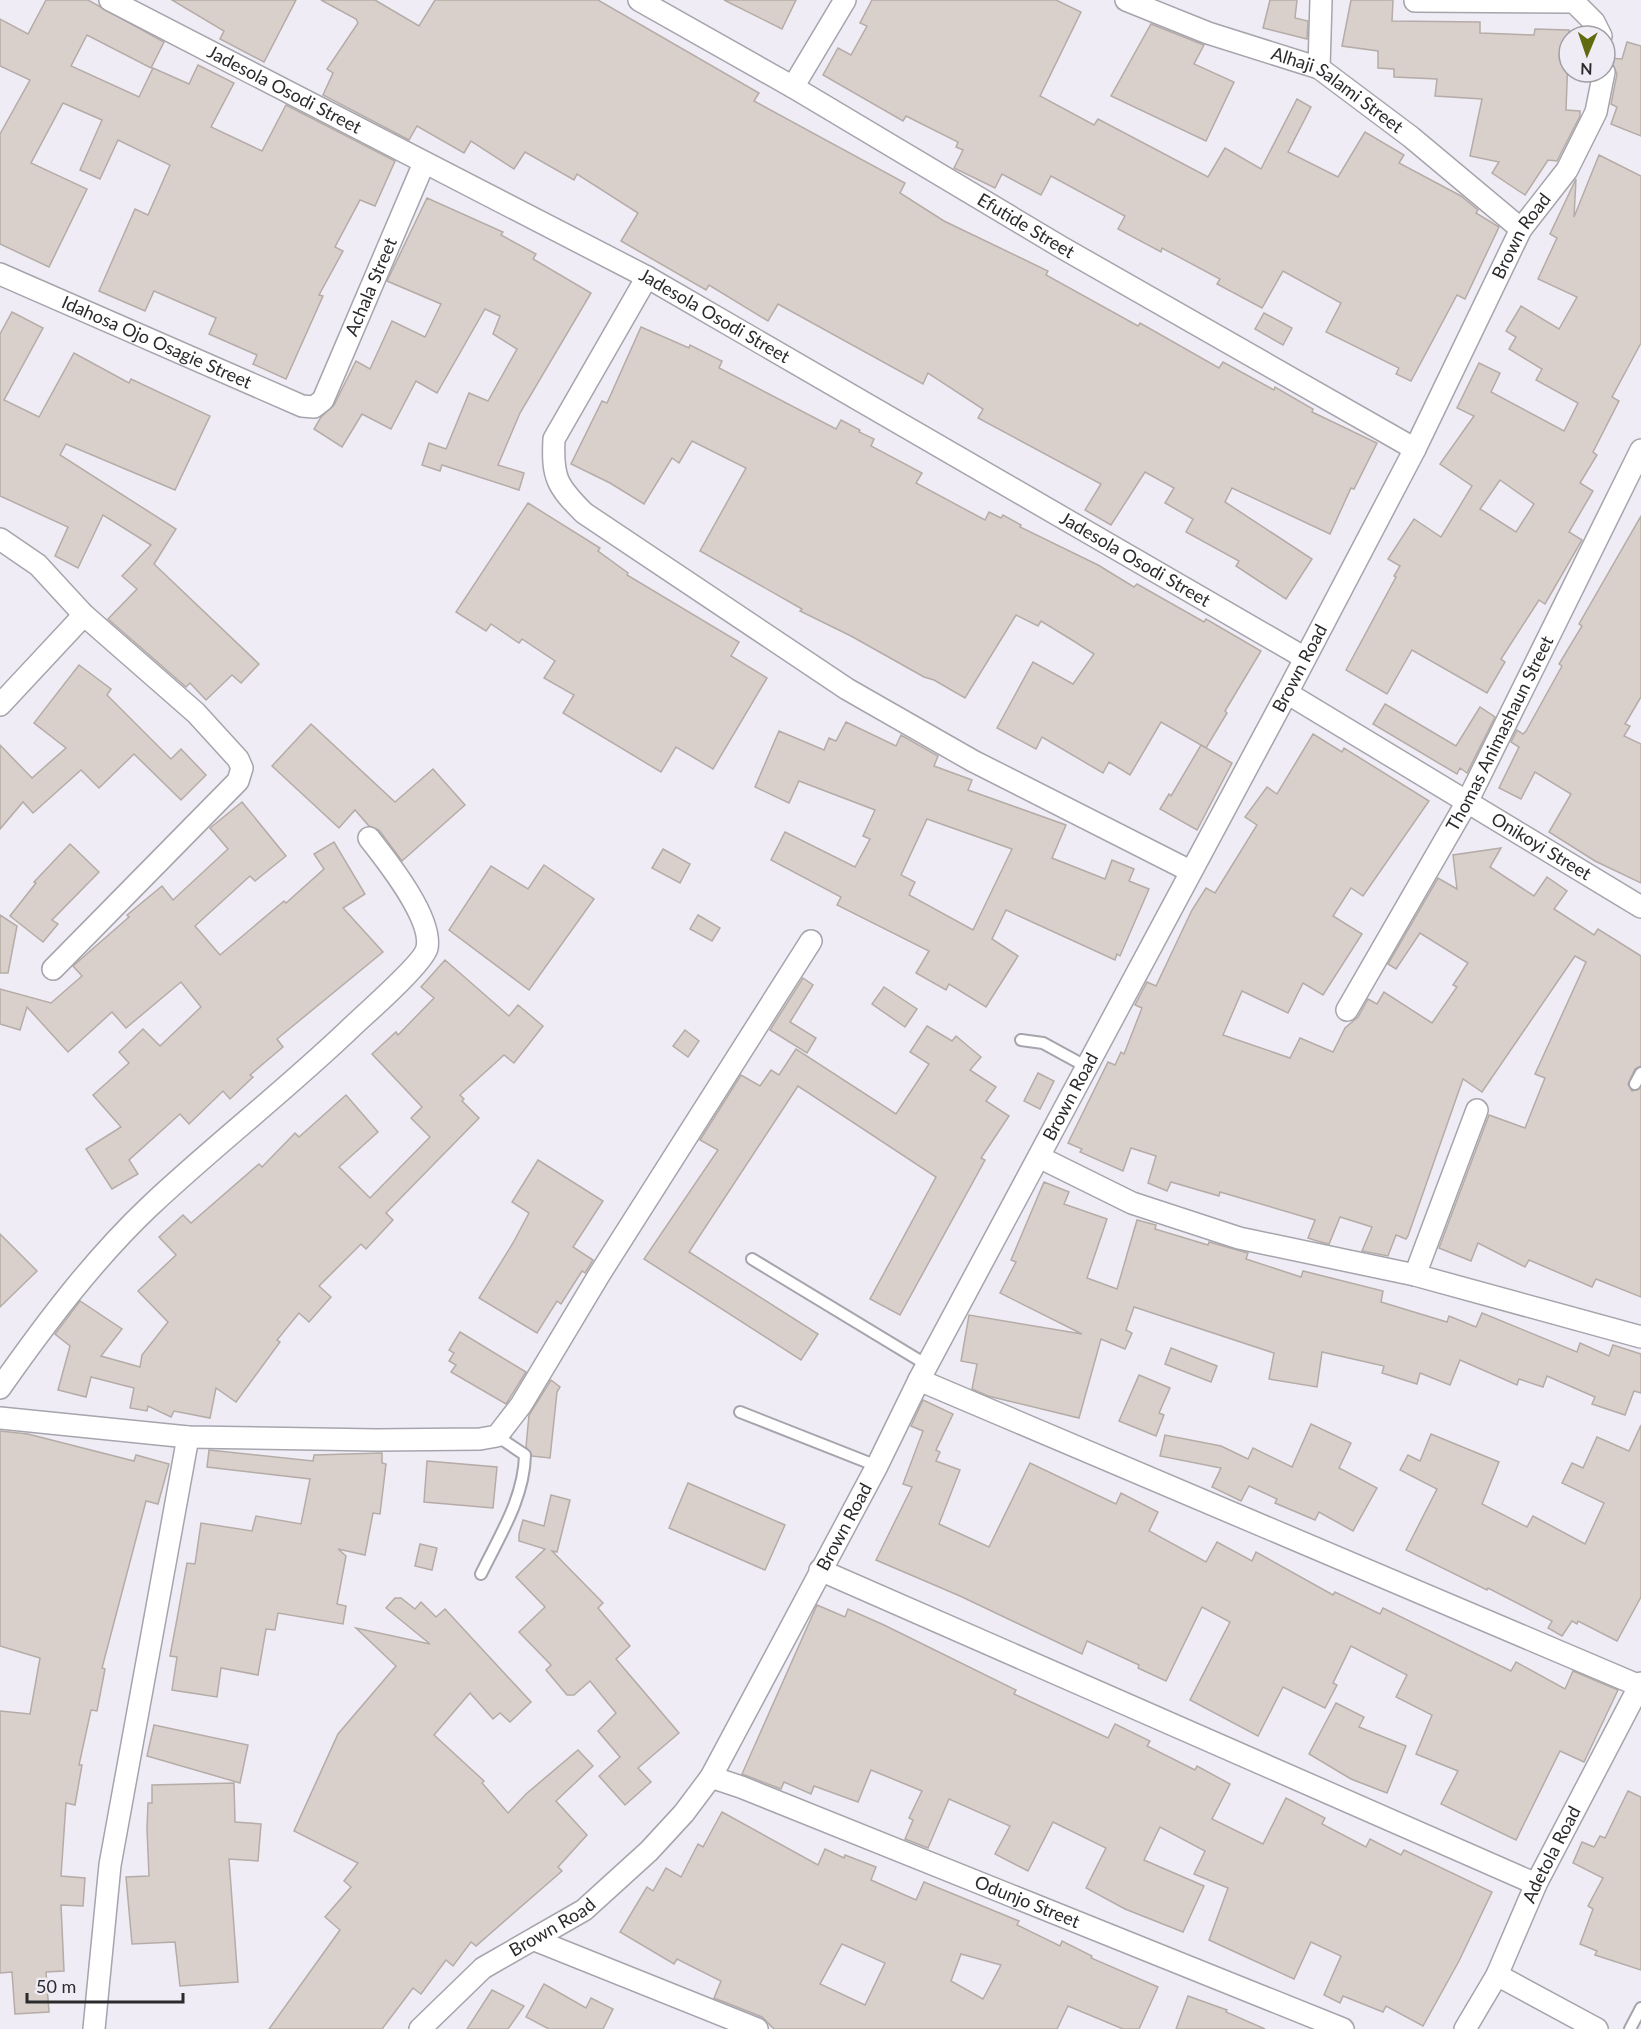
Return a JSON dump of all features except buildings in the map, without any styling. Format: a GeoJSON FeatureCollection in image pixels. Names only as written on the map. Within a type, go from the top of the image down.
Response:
{"type":"FeatureCollection","features":[{"type":"Feature","properties":{"kind":"street","name":"Jadesola Osodi Street"},"geometry":{"type":"LineString","coordinates":[[110,0],[647,277],[1305,658]]}},
{"type":"Feature","properties":{"kind":"street","name":"Efutide Street"},"geometry":{"type":"LineString","coordinates":[[639,0],[793,87],[1061,247],[1415,448]]}},
{"type":"Feature","properties":{"kind":"street"},"geometry":{"type":"LineString","coordinates":[[793,87],[845,0]]}},
{"type":"Feature","properties":{"kind":"street","name":"Alhaji Salami Street"},"geometry":{"type":"LineString","coordinates":[[1126,0],[1208,33],[1319,68],[1411,137],[1521,229]]}},
{"type":"Feature","properties":{"kind":"street"},"geometry":{"type":"LineString","coordinates":[[1319,68],[1321,0]]}},
{"type":"Feature","properties":{"kind":"street"},"geometry":{"type":"LineString","coordinates":[[1415,1],[1573,1],[1595,24]]}},
{"type":"Feature","properties":{"kind":"street","name":"Brown Road"},"geometry":{"type":"LineString","coordinates":[[420,2029],[483,1968],[584,1910],[641,1858],[684,1813],[711,1778],[877,1466],[923,1372],[1287,693],[1415,448],[1521,229],[1567,170],[1596,112],[1602,84]]}},
{"type":"Feature","properties":{"kind":"street","name":"Achala Street"},"geometry":{"type":"LineString","coordinates":[[314,407],[323,400],[424,163]]}},
{"type":"Feature","properties":{"kind":"street","name":"Idahosa Ojo Osagie Street"},"geometry":{"type":"LineString","coordinates":[[0,274],[302,406],[314,407]]}},
{"type":"Feature","properties":{"kind":"street"},"geometry":{"type":"LineString","coordinates":[[647,277],[554,439],[553,465],[561,491],[584,513],[847,689],[973,761],[1190,872]]}},
{"type":"Feature","properties":{"kind":"street","name":"Thomas Animashaun Street"},"geometry":{"type":"LineString","coordinates":[[1347,1010],[1467,802],[1641,450]]}},
{"type":"Feature","properties":{"kind":"street"},"geometry":{"type":"LineString","coordinates":[[0,539],[38,565],[84,615],[196,713],[238,759],[242,768],[238,781],[53,969]]}},
{"type":"Feature","properties":{"kind":"street"},"geometry":{"type":"LineString","coordinates":[[0,705],[84,615]]}},
{"type":"Feature","properties":{"kind":"street","name":"Onikoyi Street"},"geometry":{"type":"LineString","coordinates":[[1287,693],[1641,908]]}},
{"type":"Feature","properties":{"kind":"street"},"geometry":{"type":"LineString","coordinates":[[0,1388],[88,1272],[148,1208],[299,1078],[386,995],[426,952],[429,940],[409,891],[369,838]]}},
{"type":"Feature","properties":{"kind":"street"},"geometry":{"type":"LineString","coordinates":[[0,1418],[188,1437],[480,1439],[498,1436],[521,1405],[593,1285],[811,941]]}},
{"type":"Feature","properties":{"kind":"street"},"geometry":{"type":"LineString","coordinates":[[1415,1275],[1477,1110]]}},
{"type":"Feature","properties":{"kind":"street"},"geometry":{"type":"LineString","coordinates":[[1039,1157],[1132,1203],[1239,1238],[1415,1275],[1641,1337]]}},
{"type":"Feature","properties":{"kind":"street"},"geometry":{"type":"LineString","coordinates":[[923,1372],[1640,1684]]}},
{"type":"Feature","properties":{"kind":"street"},"geometry":{"type":"LineString","coordinates":[[94,2029],[110,1865],[188,1437]]}},
{"type":"Feature","properties":{"kind":"street"},"geometry":{"type":"LineString","coordinates":[[820,1570],[1536,1884]]}},
{"type":"Feature","properties":{"kind":"street","name":"Adetola Road"},"geometry":{"type":"LineString","coordinates":[[1465,2029],[1497,1975],[1536,1884],[1640,1684]]}},
{"type":"Feature","properties":{"kind":"street","name":"Odunjo Street"},"geometry":{"type":"LineString","coordinates":[[711,1778],[741,1787],[1343,2029]]}},
{"type":"Feature","properties":{"kind":"street"},"geometry":{"type":"LineString","coordinates":[[535,1940],[757,2029]]}},
{"type":"Feature","properties":{"kind":"street"},"geometry":{"type":"LineString","coordinates":[[1497,1975],[1598,2029]]}},
{"type":"Feature","properties":{"kind":"lane"},"geometry":{"type":"LineString","coordinates":[[1021,1040],[1043,1043],[1087,1067]]}},
{"type":"Feature","properties":{"kind":"lane"},"geometry":{"type":"LineString","coordinates":[[1635,1084],[1641,1073]]}},
{"type":"Feature","properties":{"kind":"lane"},"geometry":{"type":"LineString","coordinates":[[752,1259],[923,1372]]}},
{"type":"Feature","properties":{"kind":"lane"},"geometry":{"type":"LineString","coordinates":[[740,1412],[877,1466]]}},
{"type":"Feature","properties":{"kind":"lane"},"geometry":{"type":"LineString","coordinates":[[481,1574],[519,1496],[525,1475],[525,1455],[498,1436]]}},
{"type":"Feature","properties":{"kind":"lane"},"geometry":{"type":"LineString","coordinates":[[1630,2029],[1641,2008]]}}]}
